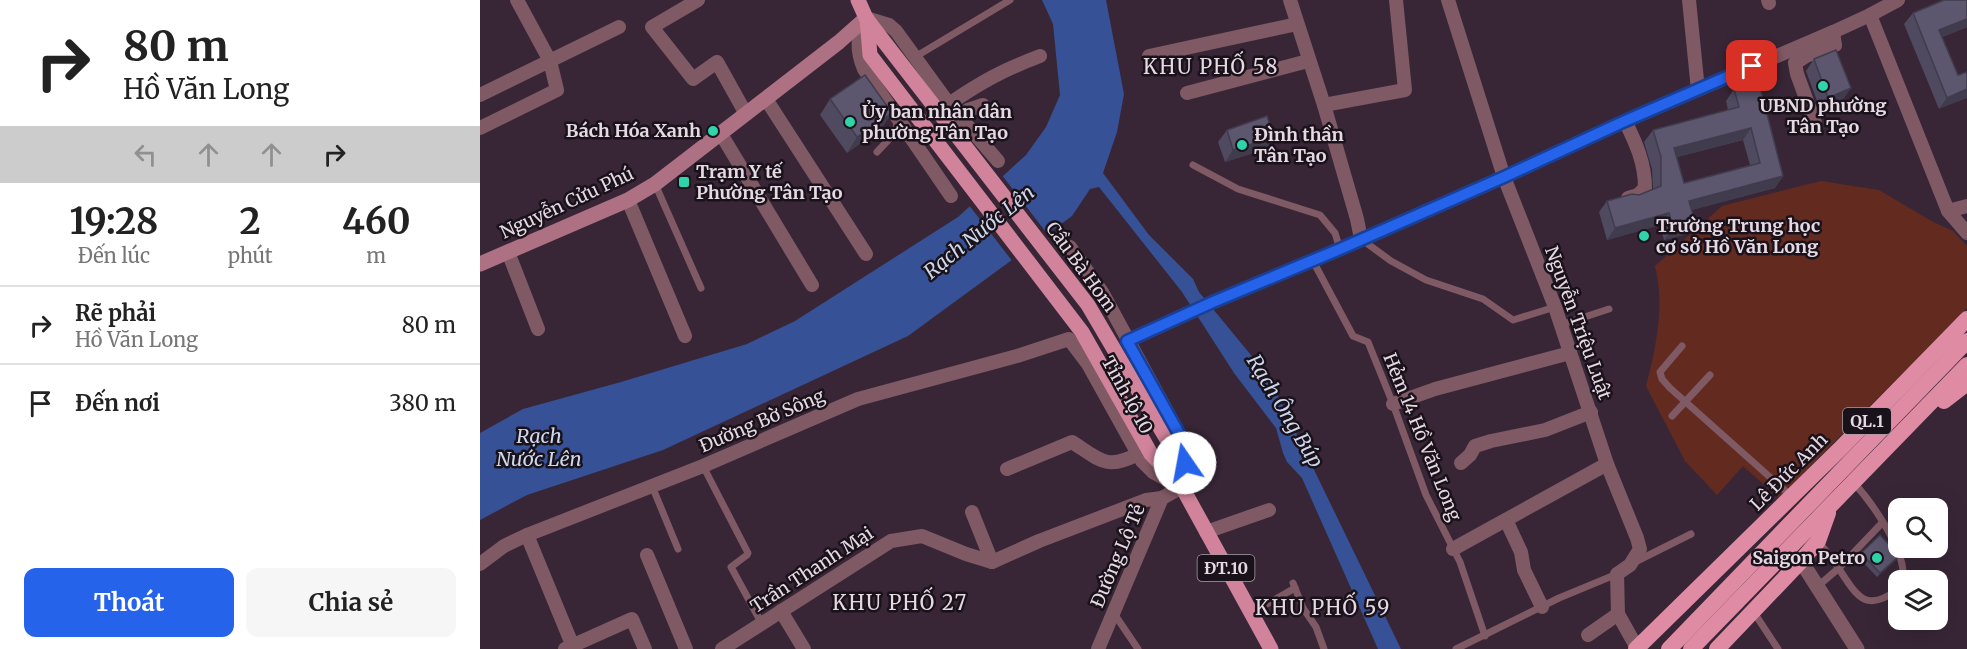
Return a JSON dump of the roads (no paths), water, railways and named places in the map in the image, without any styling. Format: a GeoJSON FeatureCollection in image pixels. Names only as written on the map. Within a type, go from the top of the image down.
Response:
{"type":"FeatureCollection","features":[{"type":"Feature","properties":{"kind":"highway","name":"Lê Đức Anh"},"geometry":{"type":"LineString","coordinates":[[1798,502],[1900,387],[1967,319]]}},
{"type":"Feature","properties":{"kind":"highway","name":"Lê Đức Anh"},"geometry":{"type":"LineString","coordinates":[[1798,502],[1867,443],[1967,341]]}},
{"type":"Feature","properties":{"kind":"highway","name":"QL.1"},"geometry":{"type":"LineString","coordinates":[[1707,649],[1792,559],[1811,537],[1831,506],[1967,365]]}},
{"type":"Feature","properties":{"kind":"highway","name":"QL.1"},"geometry":{"type":"LineString","coordinates":[[1906,427],[1941,404],[1967,382]]}},
{"type":"Feature","properties":{"kind":"highway"},"geometry":{"type":"LineString","coordinates":[[1867,443],[1900,387]]}},
{"type":"Feature","properties":{"kind":"highway"},"geometry":{"type":"LineString","coordinates":[[1769,532],[1798,502]]}},
{"type":"Feature","properties":{"kind":"highway","name":"QL.1"},"geometry":{"type":"LineString","coordinates":[[1655,649],[1769,532],[1787,525],[1798,502]]}},
{"type":"Feature","properties":{"kind":"highway","name":"Lê Đức Anh"},"geometry":{"type":"LineString","coordinates":[[1636,648],[1769,532]]}},
{"type":"Feature","properties":{"kind":"highway","name":"QL.1"},"geometry":{"type":"LineString","coordinates":[[1669,649],[1769,532]]}},
{"type":"Feature","properties":{"kind":"highway","name":"QL.1"},"geometry":{"type":"LineString","coordinates":[[1717,649],[1753,611],[1792,559]]}},
{"type":"Feature","properties":{"kind":"highway","name":"QL.1"},"geometry":{"type":"LineString","coordinates":[[1691,649],[1792,559]]}},
{"type":"Feature","properties":{"kind":"main road","name":"ĐT.10"},"geometry":{"type":"LineString","coordinates":[[858,0],[866,18]]}},
{"type":"Feature","properties":{"kind":"main road","name":"Cầu Bà Hom"},"geometry":{"type":"LineString","coordinates":[[866,18],[1088,305],[1169,443]]}},
{"type":"Feature","properties":{"kind":"main road","name":"Cầu Bà Hom"},"geometry":{"type":"LineString","coordinates":[[866,18],[870,55],[1082,332],[1144,454]]}},
{"type":"Feature","properties":{"kind":"main road","name":"Nguyễn Cửu Phú"},"geometry":{"type":"LineString","coordinates":[[480,264],[628,200],[655,184],[766,99],[866,18]]}},
{"type":"Feature","properties":{"kind":"main road","name":"Tỉnh lộ 10"},"geometry":{"type":"LineString","coordinates":[[1169,443],[1182,487],[1271,649]]}},
{"type":"Feature","properties":{"kind":"main road","name":"Tỉnh lộ 10"},"geometry":{"type":"LineString","coordinates":[[1144,454],[1182,487]]}},
{"type":"Feature","properties":{"kind":"street"},"geometry":{"type":"LineString","coordinates":[[480,128],[556,90],[550,61],[518,0]]}},
{"type":"Feature","properties":{"kind":"street"},"geometry":{"type":"LineString","coordinates":[[698,0],[652,27],[693,79],[717,62],[746,114]]}},
{"type":"Feature","properties":{"kind":"street"},"geometry":{"type":"LineString","coordinates":[[1290,0],[1324,105],[1361,239]]}},
{"type":"Feature","properties":{"kind":"street"},"geometry":{"type":"LineString","coordinates":[[1324,105],[1405,90],[1396,0]]}},
{"type":"Feature","properties":{"kind":"street","name":"Nguyễn Triệu Luật"},"geometry":{"type":"LineString","coordinates":[[1448,0],[1504,177],[1555,307],[1607,464],[1637,538],[1640,549],[1630,565]]}},
{"type":"Feature","properties":{"kind":"street"},"geometry":{"type":"LineString","coordinates":[[1689,0],[1698,90]]}},
{"type":"Feature","properties":{"kind":"street"},"geometry":{"type":"LineString","coordinates":[[1127,341],[1504,177],[1625,121],[1833,32],[1898,0]]}},
{"type":"Feature","properties":{"kind":"street"},"geometry":{"type":"LineString","coordinates":[[1870,15],[1948,212],[1967,233]]}},
{"type":"Feature","properties":{"kind":"street"},"geometry":{"type":"LineString","coordinates":[[951,196],[864,69],[857,44],[866,18],[889,25],[902,39],[949,104],[998,161]]}},
{"type":"Feature","properties":{"kind":"street"},"geometry":{"type":"LineString","coordinates":[[1149,56],[1297,24]]}},
{"type":"Feature","properties":{"kind":"street"},"geometry":{"type":"LineString","coordinates":[[480,95],[619,27]]}},
{"type":"Feature","properties":{"kind":"street"},"geometry":{"type":"LineString","coordinates":[[1815,123],[1795,63],[1835,45],[1833,32]]}},
{"type":"Feature","properties":{"kind":"street"},"geometry":{"type":"LineString","coordinates":[[949,104],[978,84],[1006,69],[1040,56]]}},
{"type":"Feature","properties":{"kind":"street"},"geometry":{"type":"LineString","coordinates":[[1187,93],[1308,61]]}},
{"type":"Feature","properties":{"kind":"street"},"geometry":{"type":"LineString","coordinates":[[766,99],[866,254]]}},
{"type":"Feature","properties":{"kind":"street"},"geometry":{"type":"LineString","coordinates":[[959,116],[982,105]]}},
{"type":"Feature","properties":{"kind":"street"},"geometry":{"type":"LineString","coordinates":[[1625,121],[1638,148],[1645,172],[1645,188],[1638,195],[1628,198]]}},
{"type":"Feature","properties":{"kind":"street"},"geometry":{"type":"LineString","coordinates":[[721,134],[812,285]]}},
{"type":"Feature","properties":{"kind":"street"},"geometry":{"type":"LineString","coordinates":[[628,200],[685,336]]}},
{"type":"Feature","properties":{"kind":"street"},"geometry":{"type":"LineString","coordinates":[[1948,212],[1967,206]]}},
{"type":"Feature","properties":{"kind":"street","name":"Tỉnh lộ 10"},"geometry":{"type":"LineString","coordinates":[[1070,247],[1098,285],[1182,439],[1185,455],[1182,487]]}},
{"type":"Feature","properties":{"kind":"street"},"geometry":{"type":"LineString","coordinates":[[508,252],[538,329]]}},
{"type":"Feature","properties":{"kind":"street","name":"Tỉnh lộ 10"},"geometry":{"type":"LineString","coordinates":[[1069,339],[1088,364],[1144,454]]}},
{"type":"Feature","properties":{"kind":"street","name":"Đường Bờ Sông"},"geometry":{"type":"LineString","coordinates":[[480,564],[504,546],[527,535],[703,466],[858,399],[1017,356],[1069,339]]}},
{"type":"Feature","properties":{"kind":"street"},"geometry":{"type":"LineString","coordinates":[[1393,404],[1435,389],[1570,353]]}},
{"type":"Feature","properties":{"kind":"street"},"geometry":{"type":"LineString","coordinates":[[1461,463],[1470,455],[1475,446],[1545,430],[1591,412]]}},
{"type":"Feature","properties":{"kind":"street"},"geometry":{"type":"LineString","coordinates":[[1007,469],[1072,442],[1105,463],[1124,461],[1144,454]]}},
{"type":"Feature","properties":{"kind":"street"},"geometry":{"type":"LineString","coordinates":[[1453,549],[1607,464]]}},
{"type":"Feature","properties":{"kind":"street","name":"Đường Lộ Tẻ"},"geometry":{"type":"LineString","coordinates":[[1098,649],[1162,498],[1182,487]]}},
{"type":"Feature","properties":{"kind":"street"},"geometry":{"type":"LineString","coordinates":[[972,512],[992,561],[1146,500],[1162,498]]}},
{"type":"Feature","properties":{"kind":"street"},"geometry":{"type":"LineString","coordinates":[[1206,532],[1269,510]]}},
{"type":"Feature","properties":{"kind":"street"},"geometry":{"type":"LineString","coordinates":[[1506,520],[1521,552],[1524,570],[1542,607]]}},
{"type":"Feature","properties":{"kind":"street"},"geometry":{"type":"LineString","coordinates":[[527,535],[570,648],[632,619],[645,649]]}},
{"type":"Feature","properties":{"kind":"street","name":"Trần Thanh Mại"},"geometry":{"type":"LineString","coordinates":[[722,649],[891,542],[922,536],[966,554],[992,561]]}},
{"type":"Feature","properties":{"kind":"street"},"geometry":{"type":"LineString","coordinates":[[646,555],[686,649]]}},
{"type":"Feature","properties":{"kind":"street"},"geometry":{"type":"LineString","coordinates":[[1792,559],[1818,586],[1857,649]]}},
{"type":"Feature","properties":{"kind":"street"},"geometry":{"type":"LineString","coordinates":[[1630,565],[1617,574],[1618,614],[1636,648]]}},
{"type":"Feature","properties":{"kind":"street"},"geometry":{"type":"LineString","coordinates":[[781,611],[804,649]]}},
{"type":"Feature","properties":{"kind":"street"},"geometry":{"type":"LineString","coordinates":[[1588,635],[1618,614]]}},
{"type":"Feature","properties":{"kind":"lane"},"geometry":{"type":"LineString","coordinates":[[915,57],[1010,0]]}},
{"type":"Feature","properties":{"kind":"lane"},"geometry":{"type":"LineString","coordinates":[[877,152],[894,134],[899,118]]}},
{"type":"Feature","properties":{"kind":"lane"},"geometry":{"type":"LineString","coordinates":[[1193,165],[1238,189],[1320,215],[1335,233],[1340,249]]}},
{"type":"Feature","properties":{"kind":"lane"},"geometry":{"type":"LineString","coordinates":[[655,184],[701,288]]}},
{"type":"Feature","properties":{"kind":"lane"},"geometry":{"type":"LineString","coordinates":[[1361,239],[1400,266],[1426,280],[1483,299],[1513,320],[1555,307]]}},
{"type":"Feature","properties":{"kind":"lane","name":"Hẻm 14 Hồ Văn Long"},"geometry":{"type":"LineString","coordinates":[[1313,261],[1353,336],[1368,342],[1426,495],[1460,562],[1485,636]]}},
{"type":"Feature","properties":{"kind":"lane"},"geometry":{"type":"LineString","coordinates":[[1560,325],[1609,309]]}},
{"type":"Feature","properties":{"kind":"lane"},"geometry":{"type":"LineString","coordinates":[[1682,346],[1660,372],[1662,379],[1798,502]]}},
{"type":"Feature","properties":{"kind":"lane"},"geometry":{"type":"LineString","coordinates":[[1672,416],[1710,375]]}},
{"type":"Feature","properties":{"kind":"lane"},"geometry":{"type":"LineString","coordinates":[[703,466],[748,553],[731,567],[762,624]]}},
{"type":"Feature","properties":{"kind":"lane"},"geometry":{"type":"LineString","coordinates":[[1853,483],[1863,493],[1882,523],[1902,560],[1903,570]]}},
{"type":"Feature","properties":{"kind":"lane"},"geometry":{"type":"LineString","coordinates":[[652,486],[678,549]]}},
{"type":"Feature","properties":{"kind":"lane"},"geometry":{"type":"LineString","coordinates":[[1818,586],[1839,568],[1882,523]]}},
{"type":"Feature","properties":{"kind":"lane"},"geometry":{"type":"LineString","coordinates":[[1630,565],[1691,534]]}},
{"type":"Feature","properties":{"kind":"lane"},"geometry":{"type":"LineString","coordinates":[[1811,537],[1839,568],[1855,594],[1863,600],[1875,602],[1888,596]]}},
{"type":"Feature","properties":{"kind":"lane"},"geometry":{"type":"LineString","coordinates":[[1456,649],[1617,574]]}},
{"type":"Feature","properties":{"kind":"lane"},"geometry":{"type":"LineString","coordinates":[[1251,613],[1294,586],[1303,608],[1316,627],[1324,649]]}},
{"type":"Feature","properties":{"kind":"lane"},"geometry":{"type":"LineString","coordinates":[[1753,611],[1778,649]]}},
{"type":"Feature","properties":{"kind":"lane"},"geometry":{"type":"LineString","coordinates":[[1113,612],[1138,649]]}},
{"type":"Feature","properties":{"kind":"water","name":"Rạch Nước Lên"},"geometry":{"type":"Polygon","coordinates":[[[1042,0],[1106,0],[1124,94],[1117,132],[1103,173],[1149,235],[1193,279],[1199,292],[1269,377],[1401,649],[1378,649],[1302,478],[1287,462],[1276,428],[1234,373],[1182,292],[1099,187],[1090,189],[1072,216],[908,336],[663,450],[527,495],[480,520],[480,433],[523,409],[747,344],[795,321],[958,217],[1026,155],[1046,127],[1060,95],[1053,24],[1042,0]]]}},
{"type":"Feature","properties":{"kind":"place","name":"UBND phường Tân Tạo"},"geometry":{"type":"Point","coordinates":[1823,86]}},
{"type":"Feature","properties":{"kind":"place","name":"Ủy ban nhân dân phường Tân Tạo"},"geometry":{"type":"Point","coordinates":[850,122]}},
{"type":"Feature","properties":{"kind":"place","name":"Bách Hóa Xanh"},"geometry":{"type":"Point","coordinates":[713,131]}},
{"type":"Feature","properties":{"kind":"place","name":"Đình thần Tân Tạo"},"geometry":{"type":"Point","coordinates":[1242,145]}},
{"type":"Feature","properties":{"kind":"place","name":"Trạm Y tế Phường Tân Tạo"},"geometry":{"type":"Point","coordinates":[684,182]}},
{"type":"Feature","properties":{"kind":"place","name":"Trường Trung học cơ sở Hồ Văn Long"},"geometry":{"type":"Point","coordinates":[1644,236]}},
{"type":"Feature","properties":{"kind":"place","name":"Saigon Petro"},"geometry":{"type":"Point","coordinates":[1877,558]}},
{"type":"Feature","properties":{"kind":"district","name":"KHU PHỐ 58"},"geometry":{"type":"Point","coordinates":[1211,67]}},
{"type":"Feature","properties":{"kind":"district","name":"KHU PHỐ 27"},"geometry":{"type":"Point","coordinates":[900,603]}},
{"type":"Feature","properties":{"kind":"district","name":"KHU PHỐ 59"},"geometry":{"type":"Point","coordinates":[1323,608]}},
{"type":"Feature","properties":{"kind":"water label","name":"Rạch Ông Búp"},"geometry":{"type":"Point","coordinates":[1285,411]}}]}
